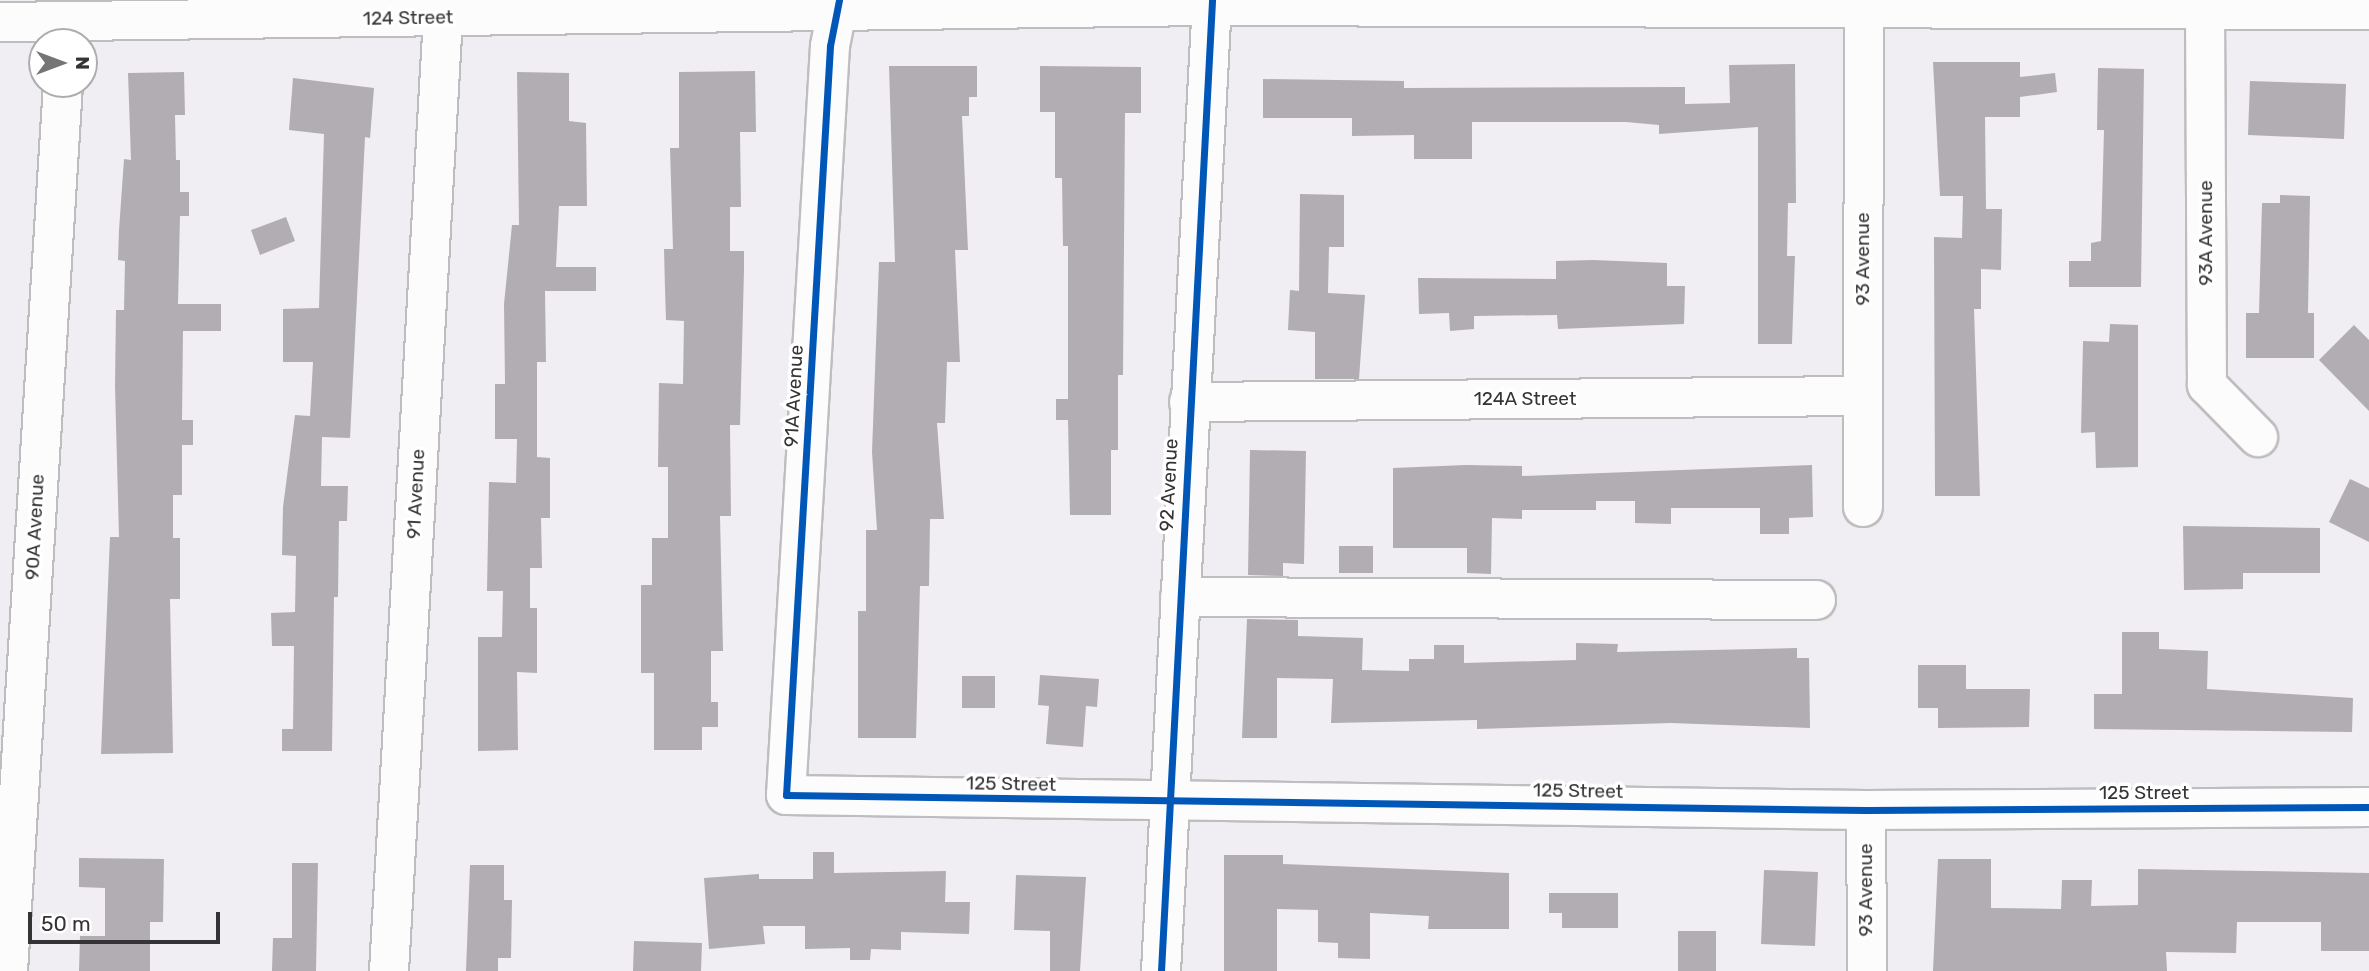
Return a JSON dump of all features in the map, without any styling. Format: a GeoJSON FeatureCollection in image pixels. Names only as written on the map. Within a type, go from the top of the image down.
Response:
{"type":"FeatureCollection","features":[{"type":"Feature","properties":{"kind":"street","name":"124 Street"},"geometry":{"type":"LineString","coordinates":[[98,31],[838,5],[1212,3],[1864,11],[2369,10]]}},
{"type":"Feature","properties":{"kind":"street","name":"92 Avenue"},"geometry":{"type":"LineString","coordinates":[[1161,971],[1212,3]]}},
{"type":"Feature","properties":{"kind":"street","name":"91A Avenue"},"geometry":{"type":"LineString","coordinates":[[786,795],[830,46],[838,5]]}},
{"type":"Feature","properties":{"kind":"street","name":"93A Avenue"},"geometry":{"type":"LineString","coordinates":[[2205,9],[2207,385],[2258,437]]}},
{"type":"Feature","properties":{"kind":"street","name":"93 Avenue"},"geometry":{"type":"LineString","coordinates":[[1863,507],[1864,11]]}},
{"type":"Feature","properties":{"kind":"street","name":"91 Avenue"},"geometry":{"type":"LineString","coordinates":[[388,971],[443,18]]}},
{"type":"Feature","properties":{"kind":"street","name":"124 Street"},"geometry":{"type":"LineString","coordinates":[[0,22],[40,28]]}},
{"type":"Feature","properties":{"kind":"street","name":"90A Avenue"},"geometry":{"type":"LineString","coordinates":[[8,971],[62,98]]}},
{"type":"Feature","properties":{"kind":"street","name":"124A Street"},"geometry":{"type":"LineString","coordinates":[[1189,402],[1862,396]]}},
{"type":"Feature","properties":{"kind":"street"},"geometry":{"type":"LineString","coordinates":[[1180,597],[1816,600]]}},
{"type":"Feature","properties":{"kind":"street","name":"125 Street"},"geometry":{"type":"LineString","coordinates":[[786,795],[1169,803],[1866,810],[2369,807]]}},
{"type":"Feature","properties":{"kind":"street","name":"93 Avenue"},"geometry":{"type":"LineString","coordinates":[[1866,810],[1867,971]]}},
{"type":"Feature","properties":{"kind":"building"},"geometry":{"type":"Polygon","coordinates":[[[1933,62],[2020,62],[2020,77],[2055,73],[2057,92],[2020,97],[2020,117],[1985,117],[1986,209],[2002,209],[2001,270],[1981,269],[1981,309],[1974,309],[1980,496],[1935,496],[1934,237],[1962,238],[1963,196],[1940,196],[1933,62]]]}},
{"type":"Feature","properties":{"kind":"building"},"geometry":{"type":"Polygon","coordinates":[[[1795,64],[1796,203],[1788,203],[1787,256],[1795,256],[1792,344],[1758,344],[1758,127],[1659,134],[1659,125],[1626,122],[1472,122],[1472,159],[1414,159],[1414,135],[1352,136],[1352,118],[1263,118],[1263,79],[1404,81],[1404,88],[1685,87],[1685,104],[1730,103],[1729,65],[1795,64]]]}},
{"type":"Feature","properties":{"kind":"building"},"geometry":{"type":"Polygon","coordinates":[[[889,66],[977,66],[977,97],[969,97],[969,116],[962,116],[968,250],[955,250],[960,362],[947,362],[945,423],[937,423],[944,519],[930,519],[929,586],[920,586],[916,738],[858,738],[858,611],[866,611],[866,530],[877,530],[872,452],[879,262],[895,262],[889,66]]]}},
{"type":"Feature","properties":{"kind":"building"},"geometry":{"type":"Polygon","coordinates":[[[1040,66],[1141,67],[1141,113],[1125,113],[1123,375],[1118,375],[1118,450],[1111,450],[1111,515],[1070,515],[1068,420],[1056,420],[1056,399],[1068,399],[1068,246],[1063,246],[1062,178],[1055,178],[1055,112],[1040,112],[1040,66]]]}},
{"type":"Feature","properties":{"kind":"building"},"geometry":{"type":"Polygon","coordinates":[[[2098,68],[2144,69],[2141,287],[2069,287],[2069,261],[2091,261],[2091,243],[2101,241],[2104,130],[2097,130],[2098,68]]]}},
{"type":"Feature","properties":{"kind":"building"},"geometry":{"type":"Polygon","coordinates":[[[755,71],[756,132],[740,132],[741,207],[730,207],[730,251],[744,251],[744,270],[740,425],[730,425],[731,516],[720,516],[723,651],[711,651],[711,702],[718,702],[718,727],[702,727],[702,750],[654,750],[654,673],[641,673],[641,585],[652,585],[652,538],[668,538],[668,467],[658,467],[659,383],[683,384],[684,321],[666,320],[664,249],[673,249],[670,148],[679,148],[679,72],[755,71]]]}},
{"type":"Feature","properties":{"kind":"building"},"geometry":{"type":"Polygon","coordinates":[[[184,72],[185,115],[175,115],[176,160],[180,160],[180,192],[189,192],[189,216],[180,216],[178,304],[221,304],[221,331],[183,331],[182,420],[193,420],[193,445],[182,445],[182,495],[173,495],[173,538],[180,538],[180,599],[170,599],[173,753],[101,754],[110,537],[119,537],[116,310],[124,310],[125,261],[118,260],[124,159],[131,160],[128,73],[184,72]]]}},
{"type":"Feature","properties":{"kind":"building"},"geometry":{"type":"Polygon","coordinates":[[[517,72],[569,73],[569,121],[586,123],[587,206],[559,206],[556,267],[596,267],[596,291],[545,291],[546,362],[537,362],[537,457],[550,458],[550,518],[541,518],[542,568],[530,568],[530,608],[537,608],[537,673],[517,672],[518,750],[478,751],[478,637],[502,637],[503,591],[487,591],[489,482],[516,483],[517,439],[495,439],[495,384],[505,384],[504,304],[512,225],[519,225],[517,72]]]}},
{"type":"Feature","properties":{"kind":"building"},"geometry":{"type":"Polygon","coordinates":[[[293,78],[374,88],[370,138],[365,137],[350,438],[322,437],[321,486],[348,486],[347,521],[339,521],[338,597],[334,597],[332,751],[282,751],[282,729],[293,729],[294,646],[272,646],[271,613],[295,612],[296,556],[282,555],[283,507],[295,415],[310,416],[313,362],[283,362],[283,309],[319,308],[324,134],[289,130],[293,78]]]}},
{"type":"Feature","properties":{"kind":"building"},"geometry":{"type":"Polygon","coordinates":[[[2250,81],[2346,84],[2344,139],[2248,135],[2250,81]]]}},
{"type":"Feature","properties":{"kind":"building"},"geometry":{"type":"Polygon","coordinates":[[[1300,194],[1344,195],[1344,247],[1329,247],[1328,293],[1365,295],[1359,379],[1315,379],[1315,332],[1288,330],[1290,290],[1299,291],[1300,194]]]}},
{"type":"Feature","properties":{"kind":"building"},"geometry":{"type":"Polygon","coordinates":[[[2280,195],[2310,196],[2308,313],[2314,313],[2314,358],[2246,358],[2246,313],[2259,313],[2262,203],[2280,203],[2280,195]]]}},
{"type":"Feature","properties":{"kind":"building"},"geometry":{"type":"Polygon","coordinates":[[[286,217],[295,241],[260,255],[251,230],[286,217]]]}},
{"type":"Feature","properties":{"kind":"building"},"geometry":{"type":"Polygon","coordinates":[[[1556,261],[1667,263],[1667,286],[1685,286],[1684,324],[1558,329],[1557,315],[1474,316],[1474,329],[1450,331],[1449,313],[1419,314],[1418,278],[1556,279],[1556,261]]]}},
{"type":"Feature","properties":{"kind":"building"},"geometry":{"type":"Polygon","coordinates":[[[2110,324],[2138,325],[2138,467],[2096,468],[2095,432],[2081,433],[2083,341],[2109,342],[2110,324]]]}},
{"type":"Feature","properties":{"kind":"building"},"geometry":{"type":"Polygon","coordinates":[[[2354,325],[2369,340],[2369,411],[2319,360],[2354,325]]]}},
{"type":"Feature","properties":{"kind":"building"},"geometry":{"type":"Polygon","coordinates":[[[1250,450],[1306,451],[1304,564],[1283,563],[1283,576],[1248,575],[1250,450]]]}},
{"type":"Feature","properties":{"kind":"building"},"geometry":{"type":"Polygon","coordinates":[[[1812,465],[1813,517],[1789,518],[1789,534],[1760,534],[1760,508],[1671,508],[1671,524],[1635,523],[1635,501],[1596,501],[1596,510],[1522,510],[1522,519],[1492,518],[1491,574],[1467,573],[1467,548],[1393,548],[1393,468],[1522,466],[1522,476],[1812,465]]]}},
{"type":"Feature","properties":{"kind":"building"},"geometry":{"type":"Polygon","coordinates":[[[2350,479],[2369,488],[2369,542],[2329,522],[2350,479]]]}},
{"type":"Feature","properties":{"kind":"building"},"geometry":{"type":"Polygon","coordinates":[[[2183,526],[2320,528],[2320,573],[2243,573],[2243,589],[2184,590],[2183,526]]]}},
{"type":"Feature","properties":{"kind":"building"},"geometry":{"type":"Polygon","coordinates":[[[1339,546],[1373,546],[1373,573],[1339,573],[1339,546]]]}},
{"type":"Feature","properties":{"kind":"building"},"geometry":{"type":"Polygon","coordinates":[[[1247,619],[1298,620],[1298,636],[1363,638],[1362,670],[1409,671],[1409,659],[1434,659],[1434,645],[1464,645],[1464,663],[1576,660],[1576,643],[1618,644],[1617,652],[1797,648],[1797,658],[1809,658],[1810,728],[1671,723],[1477,729],[1477,720],[1331,723],[1333,679],[1277,678],[1277,738],[1242,738],[1247,619]]]}},
{"type":"Feature","properties":{"kind":"building"},"geometry":{"type":"Polygon","coordinates":[[[2122,632],[2159,632],[2159,649],[2208,651],[2207,689],[2353,698],[2352,732],[2094,729],[2094,694],[2122,694],[2122,632]]]}},
{"type":"Feature","properties":{"kind":"building"},"geometry":{"type":"Polygon","coordinates":[[[1918,665],[1966,665],[1966,689],[2030,689],[2029,727],[1938,728],[1938,708],[1918,708],[1918,665]]]}},
{"type":"Feature","properties":{"kind":"building"},"geometry":{"type":"Polygon","coordinates":[[[1040,675],[1099,679],[1097,707],[1086,706],[1083,747],[1046,744],[1049,706],[1038,705],[1040,675]]]}},
{"type":"Feature","properties":{"kind":"building"},"geometry":{"type":"Polygon","coordinates":[[[962,676],[995,676],[995,708],[962,708],[962,676]]]}},
{"type":"Feature","properties":{"kind":"building"},"geometry":{"type":"Polygon","coordinates":[[[813,852],[834,852],[834,873],[946,871],[945,902],[970,902],[969,934],[901,932],[901,950],[871,949],[870,960],[850,960],[850,948],[805,949],[805,926],[763,926],[765,944],[709,949],[704,878],[759,874],[759,879],[813,879],[813,852]]]}},
{"type":"Feature","properties":{"kind":"building"},"geometry":{"type":"Polygon","coordinates":[[[1224,855],[1283,855],[1283,864],[1509,873],[1509,929],[1428,929],[1429,916],[1370,913],[1370,959],[1338,958],[1338,943],[1318,942],[1318,910],[1277,909],[1277,971],[1224,971],[1224,855]]]}},
{"type":"Feature","properties":{"kind":"building"},"geometry":{"type":"Polygon","coordinates":[[[79,858],[164,859],[163,922],[150,922],[150,971],[79,971],[80,936],[105,936],[105,888],[79,887],[79,858]]]}},
{"type":"Feature","properties":{"kind":"building"},"geometry":{"type":"Polygon","coordinates":[[[1938,859],[1991,859],[1991,908],[2061,909],[2062,880],[2092,880],[2091,906],[2138,905],[2138,869],[2369,873],[2369,951],[2321,951],[2321,922],[2237,922],[2236,953],[2166,952],[2167,971],[1933,971],[1938,859]]]}},
{"type":"Feature","properties":{"kind":"building"},"geometry":{"type":"Polygon","coordinates":[[[292,863],[318,863],[316,971],[272,971],[273,938],[292,938],[292,863]]]}},
{"type":"Feature","properties":{"kind":"building"},"geometry":{"type":"Polygon","coordinates":[[[470,865],[504,865],[504,900],[512,900],[511,958],[498,958],[498,971],[466,971],[470,865]]]}},
{"type":"Feature","properties":{"kind":"building"},"geometry":{"type":"Polygon","coordinates":[[[1764,870],[1818,872],[1815,946],[1761,944],[1764,870]]]}},
{"type":"Feature","properties":{"kind":"building"},"geometry":{"type":"Polygon","coordinates":[[[1016,875],[1086,877],[1080,971],[1050,971],[1050,931],[1014,930],[1016,875]]]}},
{"type":"Feature","properties":{"kind":"building"},"geometry":{"type":"Polygon","coordinates":[[[1549,893],[1618,893],[1618,928],[1562,928],[1562,913],[1549,913],[1549,893]]]}},
{"type":"Feature","properties":{"kind":"building"},"geometry":{"type":"Polygon","coordinates":[[[1678,931],[1716,931],[1716,971],[1678,971],[1678,931]]]}},
{"type":"Feature","properties":{"kind":"building"},"geometry":{"type":"Polygon","coordinates":[[[634,941],[702,943],[701,971],[633,971],[634,941]]]}},
{"type":"Feature","properties":{"kind":"cycle path"},"geometry":{"type":"LineString","coordinates":[[839,0],[830,46],[786,795],[1866,810],[2369,807]]}},
{"type":"Feature","properties":{"kind":"cycle path"},"geometry":{"type":"LineString","coordinates":[[1161,971],[1212,0]]}}]}
